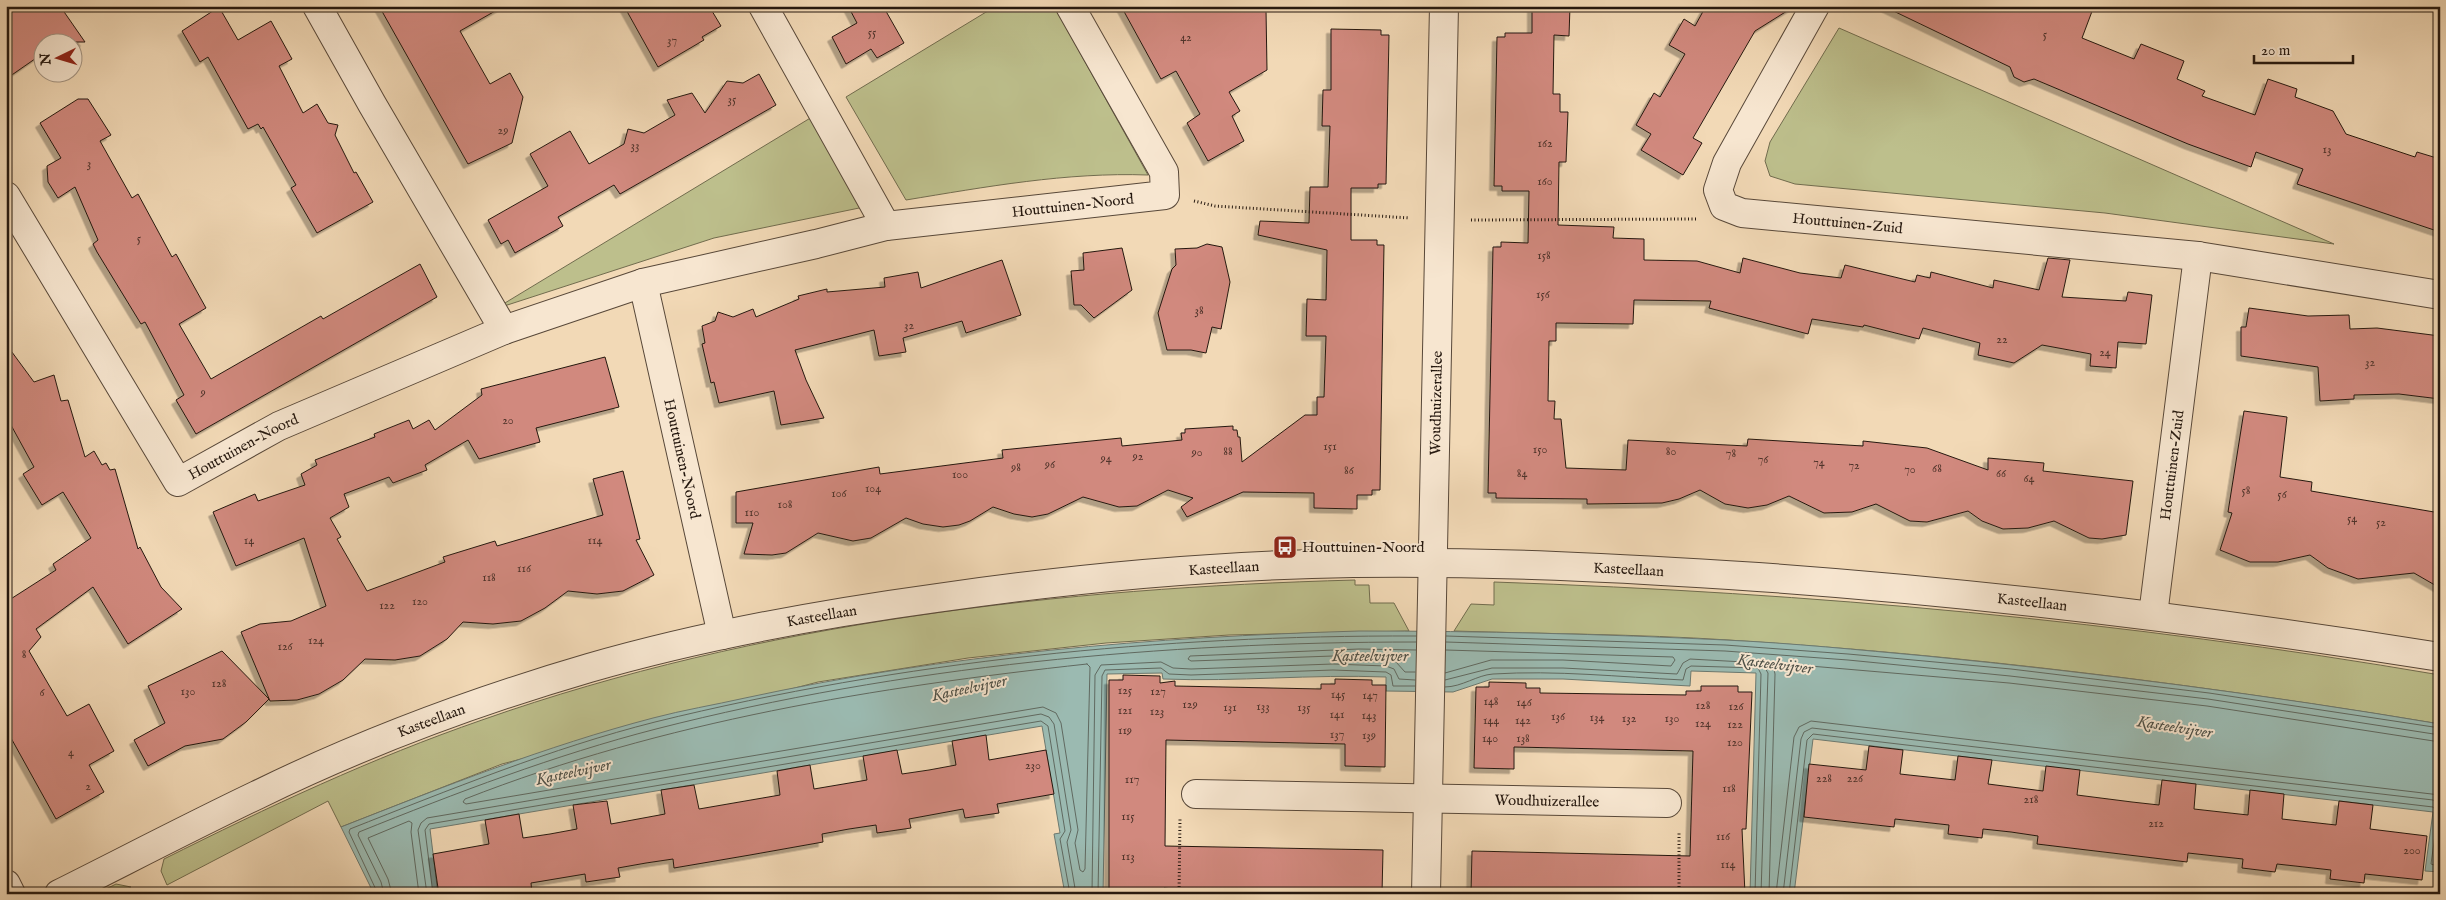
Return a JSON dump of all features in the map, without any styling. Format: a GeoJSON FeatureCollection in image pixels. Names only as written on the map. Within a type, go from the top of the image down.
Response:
{"type":"FeatureCollection","features":[{"type":"Feature","properties":{"kind":"street"},"geometry":{"type":"LineString","coordinates":[[317,6],[504,330]]}},
{"type":"Feature","properties":{"kind":"street"},"geometry":{"type":"LineString","coordinates":[[763,6],[886,226]]}},
{"type":"Feature","properties":{"kind":"street"},"geometry":{"type":"LineString","coordinates":[[1070,6],[1164,172],[1165,194]]}},
{"type":"Feature","properties":{"kind":"street","name":"Woudhuizerallee"},"geometry":{"type":"LineString","coordinates":[[1426,894],[1444,6]]}},
{"type":"Feature","properties":{"kind":"street","name":"Houttuinen-Zuid"},"geometry":{"type":"LineString","coordinates":[[1815,6],[1727,163],[1718,190],[1724,206],[1742,212],[2198,256],[2440,295]]}},
{"type":"Feature","properties":{"kind":"street","name":"Houttuinen-Noord"},"geometry":{"type":"LineString","coordinates":[[6,196],[178,482],[279,426],[504,330],[643,283],[816,244],[886,226],[1165,194]]}},
{"type":"Feature","properties":{"kind":"street","name":"Houttuinen-Zuid"},"geometry":{"type":"LineString","coordinates":[[2153,615],[2198,256]]}},
{"type":"Feature","properties":{"kind":"street","name":"Houttuinen-Noord"},"geometry":{"type":"LineString","coordinates":[[643,283],[722,634]]}},
{"type":"Feature","properties":{"kind":"street","name":"Kasteellaan"},"geometry":{"type":"LineString","coordinates":[[59,894],[260,793],[338,758],[449,714],[589,668],[722,634],[914,601],[1069,582],[1278,566],[1432,564],[1588,568],[1840,583],[2049,602],[2153,615],[2440,657]]}},
{"type":"Feature","properties":{"kind":"street","name":"Woudhuizerallee"},"geometry":{"type":"LineString","coordinates":[[1196,794],[1667,803]]}},
{"type":"Feature","properties":{"kind":"street"},"geometry":{"type":"LineString","coordinates":[[6,884],[11,894]]}},
{"type":"Feature","properties":{"kind":"path"},"geometry":{"type":"LineString","coordinates":[[1165,194],[1215,206],[1440,220],[1724,218],[1742,212]]}},
{"type":"Feature","properties":{"kind":"path"},"geometry":{"type":"LineString","coordinates":[[1179,894],[1180,794],[1196,794]]}},
{"type":"Feature","properties":{"kind":"path"},"geometry":{"type":"LineString","coordinates":[[1667,803],[1680,804],[1678,894]]}},
{"type":"Feature","properties":{"kind":"green space"},"geometry":{"type":"Polygon","coordinates":[[[996,6],[1054,6],[1148,175],[1057,178],[906,200],[846,97],[996,6]]]}},
{"type":"Feature","properties":{"kind":"green space"},"geometry":{"type":"Polygon","coordinates":[[[1839,28],[2334,244],[2105,213],[1795,184],[1770,176],[1765,161],[1770,142],[1839,28]]]}},
{"type":"Feature","properties":{"kind":"green space"},"geometry":{"type":"Polygon","coordinates":[[[812,117],[864,207],[714,238],[495,309],[812,117]]]}},
{"type":"Feature","properties":{"kind":"green space"},"geometry":{"type":"Polygon","coordinates":[[[1355,580],[1355,585],[1369,585],[1370,603],[1394,603],[1409,631],[1229,635],[1106,643],[968,658],[818,682],[502,764],[341,827],[328,801],[167,885],[161,871],[164,859],[281,802],[401,750],[482,720],[587,686],[694,658],[803,635],[912,616],[1023,602],[1134,591],[1244,584],[1355,580]]]}},
{"type":"Feature","properties":{"kind":"green space"},"geometry":{"type":"Polygon","coordinates":[[[1494,582],[1732,594],[1969,612],[2204,639],[2322,656],[2440,675],[2440,724],[2174,684],[1906,654],[1694,638],[1454,631],[1471,604],[1494,605],[1494,582]]]}},
{"type":"Feature","properties":{"kind":"green space"},"geometry":{"type":"Polygon","coordinates":[[[116,884],[131,887],[118,894],[96,894],[116,884]]]}},
{"type":"Feature","properties":{"kind":"water","name":"Kasteelvijver"},"geometry":{"type":"Polygon","coordinates":[[[1359,631],[1634,636],[1750,641],[1825,647],[2119,677],[2248,694],[2440,724],[2440,872],[2425,871],[2433,812],[1813,739],[1794,894],[1750,894],[1756,673],[1691,671],[1690,686],[1563,679],[1492,679],[1453,692],[1386,691],[1386,677],[1330,676],[1191,680],[1163,679],[1162,673],[1107,674],[1103,894],[1065,894],[1054,834],[1060,833],[1042,726],[430,829],[438,894],[374,894],[341,827],[495,768],[613,729],[676,712],[821,683],[897,670],[1050,650],[1204,638],[1359,631]]]}},
{"type":"Feature","properties":{"kind":"building"},"geometry":{"type":"Polygon","coordinates":[[[6,6],[60,6],[78,32],[32,32],[32,61],[6,79],[6,6]]]}},
{"type":"Feature","properties":{"kind":"building"},"geometry":{"type":"Polygon","coordinates":[[[379,6],[504,6],[460,31],[490,84],[510,73],[523,97],[512,143],[468,164],[379,6]]]}},
{"type":"Feature","properties":{"kind":"building"},"geometry":{"type":"Polygon","coordinates":[[[624,6],[709,6],[721,26],[702,37],[704,40],[658,67],[624,6]]]}},
{"type":"Feature","properties":{"kind":"building"},"geometry":{"type":"Polygon","coordinates":[[[848,6],[883,6],[904,43],[877,58],[871,49],[846,64],[832,37],[857,23],[848,6]]]}},
{"type":"Feature","properties":{"kind":"building"},"geometry":{"type":"Polygon","coordinates":[[[1121,6],[1197,6],[1193,9],[1266,10],[1267,70],[1229,92],[1240,111],[1232,116],[1244,141],[1208,161],[1187,123],[1200,114],[1176,71],[1161,79],[1121,6]]]}},
{"type":"Feature","properties":{"kind":"building"},"geometry":{"type":"Polygon","coordinates":[[[1532,6],[1570,6],[1569,36],[1554,35],[1553,94],[1560,94],[1560,112],[1568,112],[1566,162],[1559,162],[1558,225],[1614,227],[1613,238],[1644,239],[1644,260],[1697,261],[1740,273],[1743,258],[1800,273],[1841,278],[1845,265],[1915,282],[1917,275],[1930,278],[1931,272],[1993,288],[1994,280],[2039,290],[2048,258],[2070,260],[2062,297],[2126,301],[2128,292],[2152,295],[2146,344],[2118,342],[2116,368],[2090,366],[2091,354],[2042,345],[2014,363],[1978,355],[1980,343],[1923,328],[1919,339],[1864,325],[1863,327],[1812,319],[1808,334],[1709,308],[1711,301],[1634,300],[1633,324],[1556,323],[1556,341],[1549,341],[1548,401],[1555,401],[1554,419],[1561,419],[1566,468],[1626,470],[1628,440],[1747,446],[1748,439],[1863,446],[1863,441],[1927,448],[1988,470],[1988,458],[2044,463],[2043,471],[2133,481],[2126,535],[2102,539],[2089,538],[2054,521],[2028,528],[2003,529],[1982,521],[1968,511],[1927,522],[1910,521],[1876,504],[1852,512],[1824,513],[1789,496],[1767,505],[1748,508],[1725,504],[1700,490],[1679,499],[1662,503],[1587,504],[1587,499],[1496,498],[1496,493],[1488,493],[1493,247],[1501,247],[1501,242],[1528,243],[1529,191],[1502,191],[1502,186],[1494,186],[1497,37],[1505,37],[1505,33],[1532,33],[1532,6]]]}},
{"type":"Feature","properties":{"kind":"building"},"geometry":{"type":"Polygon","coordinates":[[[1706,6],[1795,6],[1755,31],[1693,138],[1702,143],[1683,175],[1641,150],[1651,134],[1636,125],[1654,93],[1660,97],[1685,54],[1669,45],[1684,19],[1695,26],[1706,6]]]}},
{"type":"Feature","properties":{"kind":"building"},"geometry":{"type":"Polygon","coordinates":[[[1883,6],[2094,6],[2082,38],[2134,59],[2141,44],[2184,61],[2177,79],[2205,91],[2202,96],[2255,115],[2268,79],[2297,89],[2295,97],[2333,111],[2346,134],[2415,157],[2417,152],[2440,159],[2440,232],[2297,184],[2303,169],[2256,152],[2251,167],[2188,144],[2034,79],[2024,82],[2014,77],[2010,67],[1883,6]]]}},
{"type":"Feature","properties":{"kind":"building"},"geometry":{"type":"Polygon","coordinates":[[[219,7],[238,40],[271,21],[292,59],[279,66],[303,113],[317,104],[328,123],[338,125],[335,135],[354,173],[356,172],[373,202],[317,233],[291,188],[296,185],[263,127],[261,129],[258,124],[248,129],[208,57],[200,62],[182,31],[219,7]]]}},
{"type":"Feature","properties":{"kind":"building"},"geometry":{"type":"Polygon","coordinates":[[[1331,29],[1381,30],[1381,35],[1389,35],[1386,184],[1378,184],[1378,188],[1351,188],[1351,240],[1377,240],[1377,245],[1384,245],[1380,490],[1372,490],[1372,495],[1357,495],[1357,509],[1314,508],[1314,493],[1243,492],[1187,517],[1181,507],[1193,498],[1168,490],[1137,506],[1119,507],[1083,497],[1048,514],[1032,517],[1014,514],[993,507],[970,521],[959,525],[943,527],[923,524],[906,518],[871,538],[853,541],[818,533],[786,553],[772,555],[744,554],[753,523],[736,523],[736,492],[879,467],[880,474],[1003,458],[1002,450],[1121,438],[1122,446],[1182,440],[1181,433],[1185,433],[1185,429],[1233,426],[1233,430],[1237,430],[1238,437],[1240,437],[1242,462],[1305,415],[1317,415],[1317,397],[1324,397],[1326,336],[1306,336],[1307,299],[1326,300],[1327,250],[1258,235],[1260,221],[1309,223],[1310,187],[1328,187],[1330,126],[1322,126],[1323,90],[1331,90],[1331,29]]]}},
{"type":"Feature","properties":{"kind":"building"},"geometry":{"type":"Polygon","coordinates":[[[759,74],[776,105],[620,194],[614,185],[558,217],[563,226],[515,253],[508,240],[501,244],[488,220],[548,186],[530,154],[570,131],[589,164],[624,144],[628,129],[644,133],[675,115],[667,100],[692,93],[705,113],[727,81],[743,83],[759,74]]]}},
{"type":"Feature","properties":{"kind":"building"},"geometry":{"type":"Polygon","coordinates":[[[78,99],[88,99],[111,135],[100,141],[132,198],[138,194],[172,257],[176,254],[206,308],[179,324],[211,379],[321,316],[323,319],[420,264],[437,297],[196,434],[176,400],[184,395],[145,322],[141,324],[93,244],[98,240],[75,187],[58,198],[48,182],[47,166],[61,158],[40,123],[78,99]]]}},
{"type":"Feature","properties":{"kind":"building"},"geometry":{"type":"Polygon","coordinates":[[[1207,244],[1222,247],[1230,282],[1221,329],[1212,327],[1206,353],[1191,350],[1167,350],[1158,313],[1172,269],[1176,265],[1175,249],[1197,248],[1207,244]]]}},
{"type":"Feature","properties":{"kind":"building"},"geometry":{"type":"Polygon","coordinates":[[[1122,248],[1132,290],[1094,318],[1081,305],[1074,305],[1071,271],[1084,270],[1083,253],[1122,248]]]}},
{"type":"Feature","properties":{"kind":"building"},"geometry":{"type":"Polygon","coordinates":[[[1002,260],[1021,315],[966,333],[962,321],[903,338],[906,352],[879,356],[874,330],[795,350],[806,380],[824,418],[781,425],[774,391],[719,403],[714,382],[711,383],[702,344],[705,343],[702,326],[715,321],[718,312],[733,317],[753,309],[756,317],[799,299],[798,296],[827,289],[827,292],[885,287],[884,278],[918,272],[921,288],[1002,260]]]}},
{"type":"Feature","properties":{"kind":"building"},"geometry":{"type":"Polygon","coordinates":[[[2249,308],[2308,316],[2349,315],[2350,329],[2377,328],[2440,336],[2440,399],[2399,394],[2354,395],[2354,399],[2320,401],[2318,367],[2241,356],[2241,327],[2246,327],[2249,308]]]}},
{"type":"Feature","properties":{"kind":"building"},"geometry":{"type":"Polygon","coordinates":[[[6,344],[34,382],[54,375],[61,401],[68,400],[85,457],[94,451],[102,465],[106,463],[110,470],[115,469],[138,549],[140,547],[161,587],[182,609],[128,644],[93,587],[36,629],[41,637],[29,651],[67,716],[89,704],[114,751],[89,765],[104,792],[56,819],[6,729],[6,602],[56,570],[53,564],[91,538],[63,492],[42,505],[23,474],[34,467],[6,416],[6,344]]]}},
{"type":"Feature","properties":{"kind":"building"},"geometry":{"type":"Polygon","coordinates":[[[605,357],[619,407],[536,428],[540,442],[479,459],[468,440],[425,465],[427,470],[393,483],[389,477],[344,494],[349,507],[330,518],[341,537],[337,539],[367,591],[445,562],[443,557],[495,541],[497,546],[603,515],[593,479],[623,471],[640,539],[636,540],[654,575],[623,591],[597,594],[568,591],[545,608],[521,621],[493,624],[463,622],[447,639],[420,656],[395,660],[365,659],[343,680],[319,694],[297,700],[270,701],[241,632],[260,624],[291,621],[326,606],[304,538],[236,566],[213,512],[255,494],[258,501],[305,485],[301,474],[317,465],[315,460],[375,437],[374,434],[409,420],[413,429],[429,420],[435,430],[482,395],[481,389],[605,357]]]}},
{"type":"Feature","properties":{"kind":"building"},"geometry":{"type":"Polygon","coordinates":[[[2244,411],[2287,417],[2280,477],[2312,482],[2311,491],[2440,513],[2440,588],[2414,573],[2358,579],[2328,568],[2310,555],[2278,562],[2250,562],[2220,550],[2232,513],[2228,512],[2244,411]]]}},
{"type":"Feature","properties":{"kind":"building"},"geometry":{"type":"Polygon","coordinates":[[[222,651],[269,699],[246,722],[223,739],[185,746],[148,766],[134,740],[165,723],[148,686],[222,651]]]}},
{"type":"Feature","properties":{"kind":"building"},"geometry":{"type":"Polygon","coordinates":[[[1123,675],[1160,676],[1160,683],[1175,681],[1175,686],[1321,689],[1321,684],[1335,684],[1335,679],[1372,680],[1372,685],[1386,685],[1385,767],[1345,766],[1345,744],[1166,740],[1165,846],[1383,850],[1382,894],[1216,894],[1164,888],[1164,894],[1120,894],[1120,891],[1109,891],[1109,680],[1123,680],[1123,675]]]}},
{"type":"Feature","properties":{"kind":"building"},"geometry":{"type":"Polygon","coordinates":[[[1489,682],[1526,683],[1526,688],[1540,688],[1540,693],[1686,695],[1686,691],[1701,691],[1701,686],[1738,686],[1738,692],[1752,692],[1746,829],[1742,829],[1745,894],[1471,894],[1472,851],[1690,856],[1693,751],[1514,747],[1514,769],[1474,768],[1476,687],[1489,687],[1489,682]]]}},
{"type":"Feature","properties":{"kind":"building"},"geometry":{"type":"Polygon","coordinates":[[[986,735],[989,760],[1046,750],[1054,794],[997,804],[999,813],[965,818],[963,809],[909,819],[911,828],[877,833],[876,825],[822,834],[823,842],[674,868],[673,859],[618,868],[620,877],[586,882],[585,874],[531,883],[532,894],[498,894],[497,889],[465,894],[441,894],[438,888],[433,854],[489,844],[485,820],[519,814],[523,838],[550,834],[577,829],[573,805],[607,801],[611,824],[665,814],[661,790],[694,785],[699,809],[780,795],[777,771],[810,765],[814,789],[867,780],[863,756],[897,750],[902,774],[956,765],[952,741],[986,735]]]}},
{"type":"Feature","properties":{"kind":"building"},"geometry":{"type":"Polygon","coordinates":[[[1869,746],[1903,750],[1900,774],[1955,780],[1958,756],[1992,760],[1988,784],[2043,791],[2046,766],[2080,770],[2077,795],[2132,802],[2159,805],[2162,780],[2196,784],[2194,809],[2248,815],[2250,790],[2284,794],[2282,819],[2336,825],[2339,801],[2373,805],[2370,829],[2427,836],[2422,880],[2365,874],[2364,883],[2330,879],[2331,870],[2277,864],[2275,872],[2242,868],[2243,859],[2188,853],[2187,862],[2037,844],[2038,836],[2011,832],[1983,829],[1982,838],[1948,834],[1949,825],[1895,819],[1894,827],[1804,817],[1809,764],[1866,770],[1869,746]]]}},
{"type":"Feature","properties":{"kind":"place","name":"Houttuinen-Noord"},"geometry":{"type":"Point","coordinates":[1285,547]}}]}
